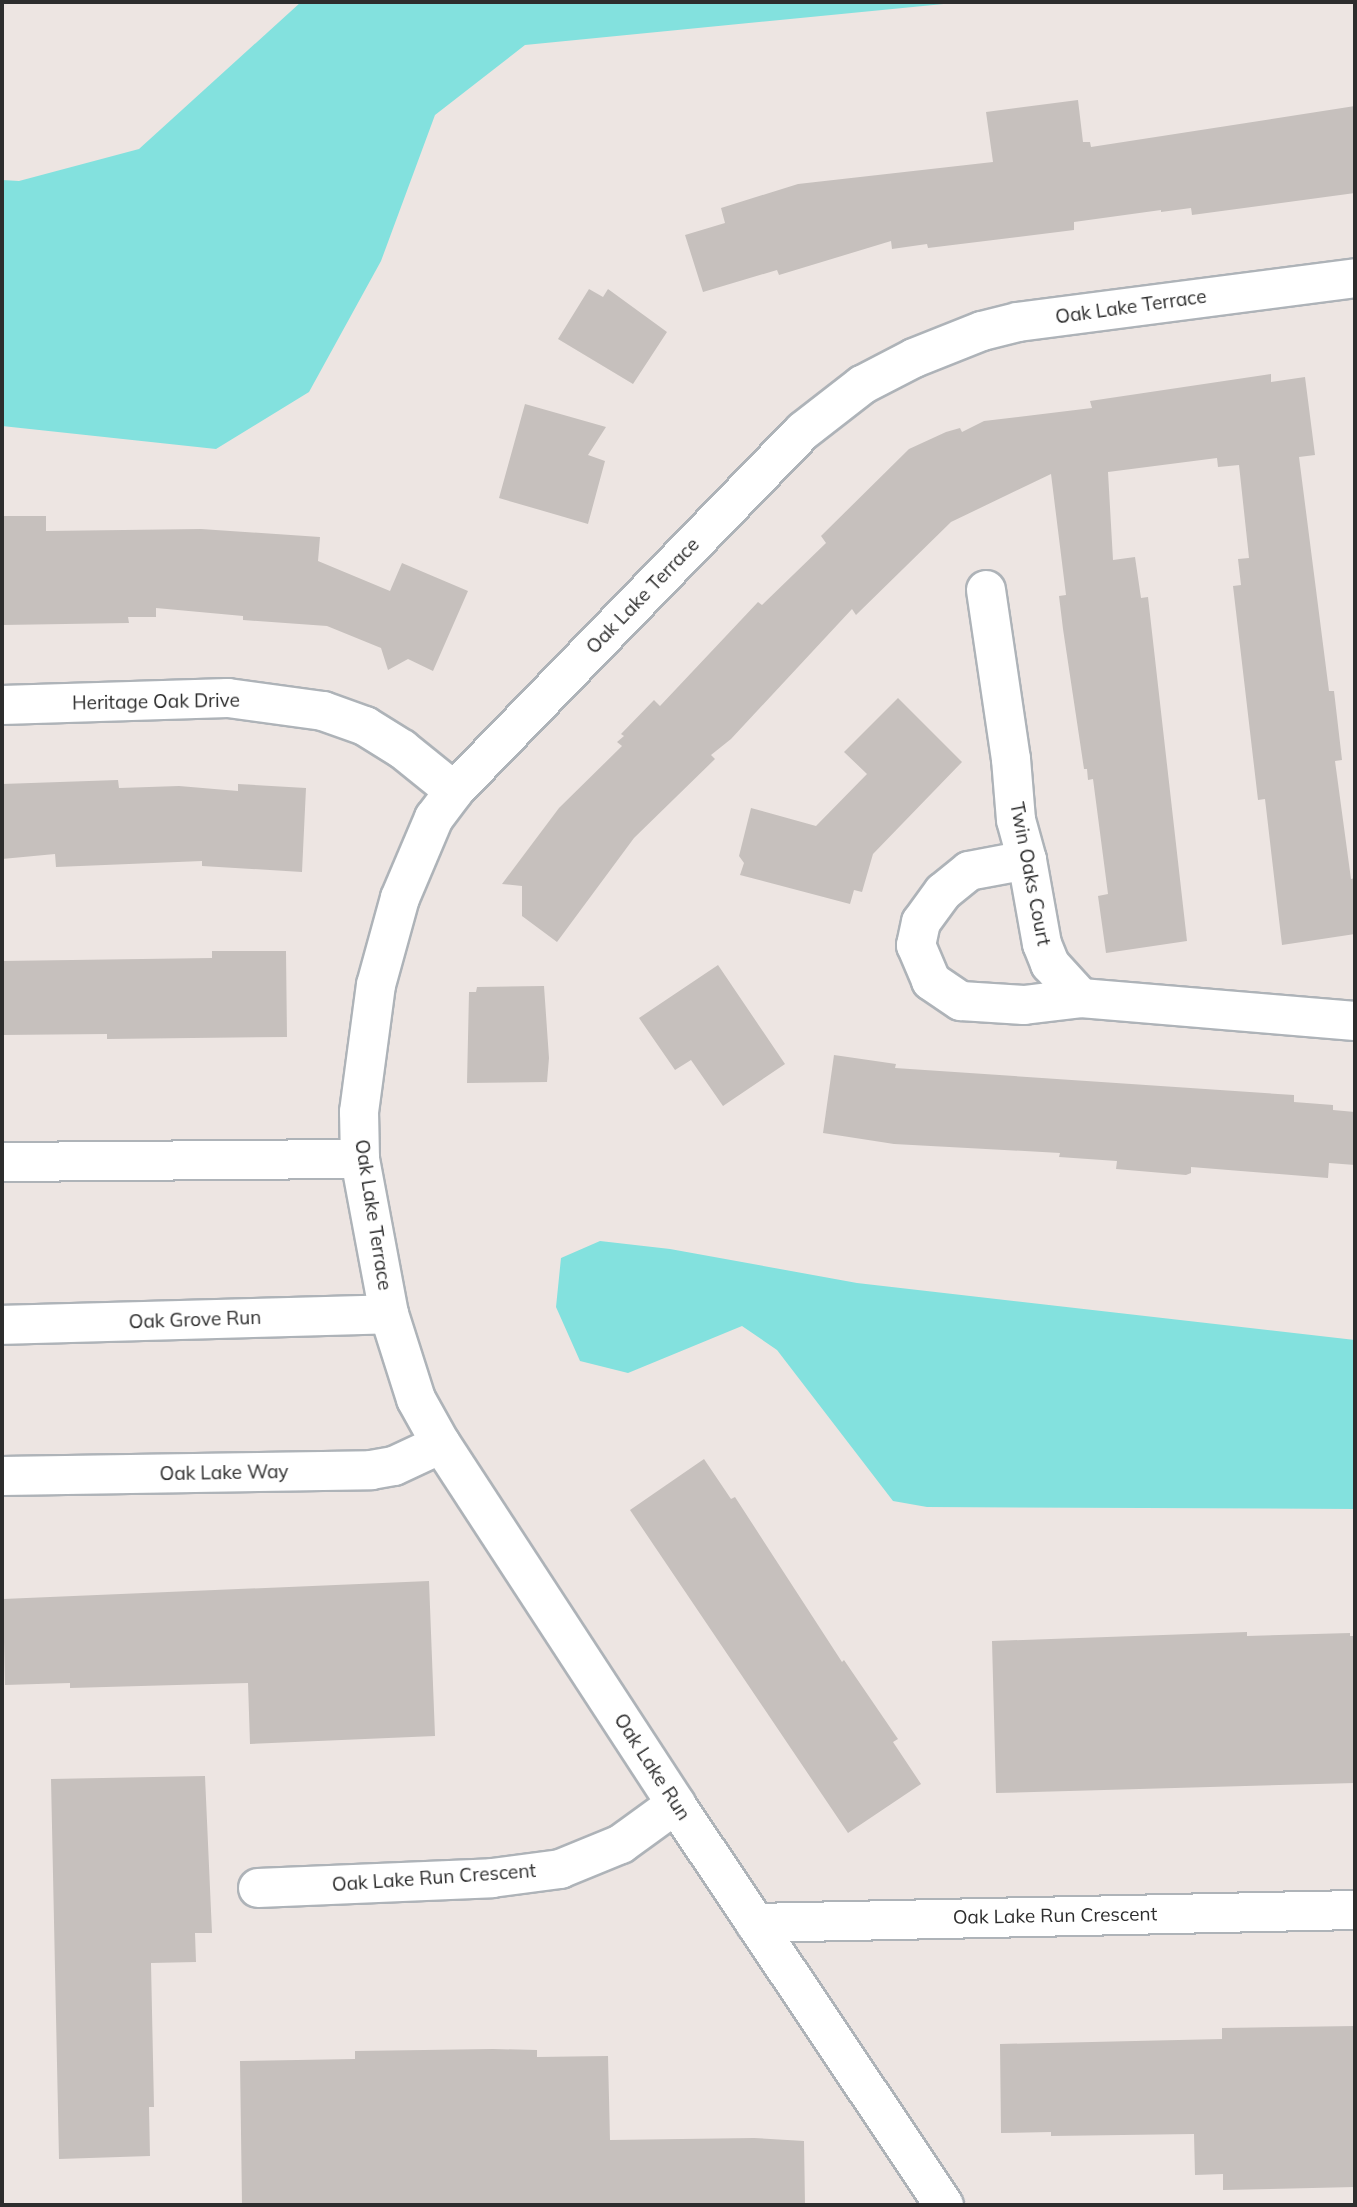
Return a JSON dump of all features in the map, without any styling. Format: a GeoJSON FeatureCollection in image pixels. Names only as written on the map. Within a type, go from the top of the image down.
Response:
{"type":"FeatureCollection","features":[{"type":"Feature","properties":{"kind":"street","name":"Oak Lake Terrace"},"geometry":{"type":"LineString","coordinates":[[389,1314],[360,1159],[359,1112],[376,985],[400,898],[434,818],[454,791],[803,431],[876,376],[982,331],[1018,322],[1355,278]]}},
{"type":"Feature","properties":{"kind":"street","name":"Twin Oaks Court"},"geometry":{"type":"LineString","coordinates":[[986,590],[1012,759],[1016,820],[1027,860],[1042,944],[1049,964],[1080,998]]}},
{"type":"Feature","properties":{"kind":"street","name":"Heritage Oak Drive"},"geometry":{"type":"LineString","coordinates":[[2,705],[228,698],[323,711],[365,726],[402,749],[454,791]]}},
{"type":"Feature","properties":{"kind":"street"},"geometry":{"type":"LineString","coordinates":[[1027,860],[970,871],[943,892],[921,922],[916,945],[931,981],[961,1001],[1024,1005],[1080,998],[1355,1021]]}},
{"type":"Feature","properties":{"kind":"street"},"geometry":{"type":"LineString","coordinates":[[2,1162],[360,1159]]}},
{"type":"Feature","properties":{"kind":"street","name":"Oak Grove Run"},"geometry":{"type":"LineString","coordinates":[[2,1325],[389,1314]]}},
{"type":"Feature","properties":{"kind":"street","name":"Oak Lake Run"},"geometry":{"type":"LineString","coordinates":[[389,1314],[416,1399],[441,1444],[676,1804],[944,2205]]}},
{"type":"Feature","properties":{"kind":"street","name":"Oak Lake Way"},"geometry":{"type":"LineString","coordinates":[[2,1476],[371,1471],[394,1466],[441,1444]]}},
{"type":"Feature","properties":{"kind":"street","name":"Oak Lake Run Crescent"},"geometry":{"type":"LineString","coordinates":[[258,1888],[492,1878],[560,1869],[621,1844],[676,1804]]}},
{"type":"Feature","properties":{"kind":"street","name":"Oak Lake Run Crescent"},"geometry":{"type":"LineString","coordinates":[[755,1923],[1355,1910]]}},
{"type":"Feature","properties":{"kind":"water"},"geometry":{"type":"Polygon","coordinates":[[[301,2],[964,2],[525,45],[435,115],[381,261],[309,392],[216,449],[2,426],[2,180],[19,181],[139,149],[301,2]]]}},
{"type":"Feature","properties":{"kind":"water"},"geometry":{"type":"Polygon","coordinates":[[[600,1241],[670,1249],[857,1283],[1355,1340],[1355,1509],[927,1507],[893,1501],[777,1350],[742,1326],[628,1373],[580,1361],[556,1307],[561,1258],[600,1241]]]}},
{"type":"Feature","properties":{"kind":"building"},"geometry":{"type":"Polygon","coordinates":[[[1078,100],[1083,142],[1090,142],[1091,147],[1355,106],[1355,193],[1192,215],[1191,208],[1161,210],[1074,222],[1074,230],[928,248],[927,244],[892,249],[891,241],[779,275],[777,270],[703,292],[685,235],[725,223],[721,208],[798,184],[993,162],[986,112],[1078,100]]]}},
{"type":"Feature","properties":{"kind":"building"},"geometry":{"type":"Polygon","coordinates":[[[589,289],[603,297],[608,289],[667,332],[633,384],[558,339],[589,289]]]}},
{"type":"Feature","properties":{"kind":"building"},"geometry":{"type":"Polygon","coordinates":[[[1271,374],[1271,382],[1305,377],[1315,455],[1299,457],[1329,691],[1334,691],[1342,760],[1335,761],[1351,879],[1355,878],[1355,934],[1282,945],[1265,799],[1258,800],[1233,586],[1241,585],[1238,559],[1249,558],[1239,465],[1218,467],[1217,458],[1108,472],[1113,560],[1135,557],[1141,598],[1148,597],[1187,941],[1106,953],[1098,896],[1108,894],[1093,779],[1088,780],[1087,769],[1084,769],[1063,629],[1059,596],[1066,595],[1051,474],[951,522],[856,615],[852,609],[731,739],[711,755],[715,759],[634,838],[557,942],[522,916],[522,886],[502,884],[559,808],[622,746],[617,742],[624,736],[621,734],[654,700],[660,706],[758,602],[762,605],[826,543],[821,536],[909,449],[946,432],[960,428],[962,432],[984,421],[1092,408],[1090,401],[1271,374]]]}},
{"type":"Feature","properties":{"kind":"building"},"geometry":{"type":"Polygon","coordinates":[[[525,404],[606,427],[588,455],[605,461],[588,524],[499,498],[525,404]]]}},
{"type":"Feature","properties":{"kind":"building"},"geometry":{"type":"Polygon","coordinates":[[[2,516],[46,516],[46,531],[201,529],[320,537],[318,561],[390,591],[402,563],[468,591],[433,671],[408,659],[388,670],[381,648],[327,626],[243,620],[243,616],[156,608],[156,617],[128,617],[129,623],[2,625],[2,516]]]}},
{"type":"Feature","properties":{"kind":"building"},"geometry":{"type":"Polygon","coordinates":[[[898,698],[962,762],[873,854],[862,892],[854,890],[850,904],[740,875],[744,863],[739,856],[751,808],[816,826],[867,774],[844,752],[898,698]]]}},
{"type":"Feature","properties":{"kind":"building"},"geometry":{"type":"Polygon","coordinates":[[[118,780],[119,788],[179,786],[238,791],[238,784],[306,788],[302,872],[202,866],[202,861],[56,867],[55,854],[2,859],[2,784],[118,780]]]}},
{"type":"Feature","properties":{"kind":"building"},"geometry":{"type":"Polygon","coordinates":[[[212,951],[286,951],[287,1037],[107,1039],[107,1034],[2,1035],[2,961],[212,958],[212,951]]]}},
{"type":"Feature","properties":{"kind":"building"},"geometry":{"type":"Polygon","coordinates":[[[718,965],[785,1064],[723,1106],[691,1060],[675,1070],[639,1018],[718,965]]]}},
{"type":"Feature","properties":{"kind":"building"},"geometry":{"type":"Polygon","coordinates":[[[544,986],[549,1058],[547,1082],[467,1083],[469,992],[476,992],[477,987],[544,986]]]}},
{"type":"Feature","properties":{"kind":"building"},"geometry":{"type":"Polygon","coordinates":[[[834,1055],[896,1064],[895,1068],[1294,1095],[1294,1102],[1333,1105],[1333,1110],[1355,1112],[1355,1165],[1329,1163],[1328,1178],[1191,1167],[1191,1173],[1186,1175],[1116,1169],[1117,1161],[1059,1157],[1060,1153],[894,1144],[823,1133],[834,1055]]]}},
{"type":"Feature","properties":{"kind":"building"},"geometry":{"type":"Polygon","coordinates":[[[704,1459],[731,1499],[735,1497],[842,1662],[844,1660],[898,1739],[893,1742],[921,1784],[848,1833],[630,1510],[704,1459]]]}},
{"type":"Feature","properties":{"kind":"building"},"geometry":{"type":"Polygon","coordinates":[[[429,1581],[435,1736],[250,1744],[248,1683],[70,1688],[70,1683],[5,1685],[3,1599],[429,1581]]]}},
{"type":"Feature","properties":{"kind":"building"},"geometry":{"type":"Polygon","coordinates":[[[1247,1632],[1247,1636],[1350,1633],[1350,1636],[1355,1636],[1355,1783],[996,1793],[992,1641],[1247,1632]]]}},
{"type":"Feature","properties":{"kind":"building"},"geometry":{"type":"Polygon","coordinates":[[[205,1776],[212,1933],[195,1933],[196,1962],[151,1963],[154,2107],[149,2107],[150,2156],[59,2159],[51,1779],[205,1776]]]}},
{"type":"Feature","properties":{"kind":"building"},"geometry":{"type":"Polygon","coordinates":[[[1355,2026],[1355,2187],[1223,2190],[1223,2174],[1195,2175],[1194,2134],[1051,2136],[1051,2132],[1001,2133],[1000,2044],[1222,2039],[1222,2028],[1355,2026]]]}},
{"type":"Feature","properties":{"kind":"building"},"geometry":{"type":"Polygon","coordinates":[[[537,2050],[537,2057],[608,2056],[610,2140],[754,2138],[804,2141],[805,2205],[242,2205],[240,2061],[355,2059],[355,2051],[537,2050]]]}}]}
